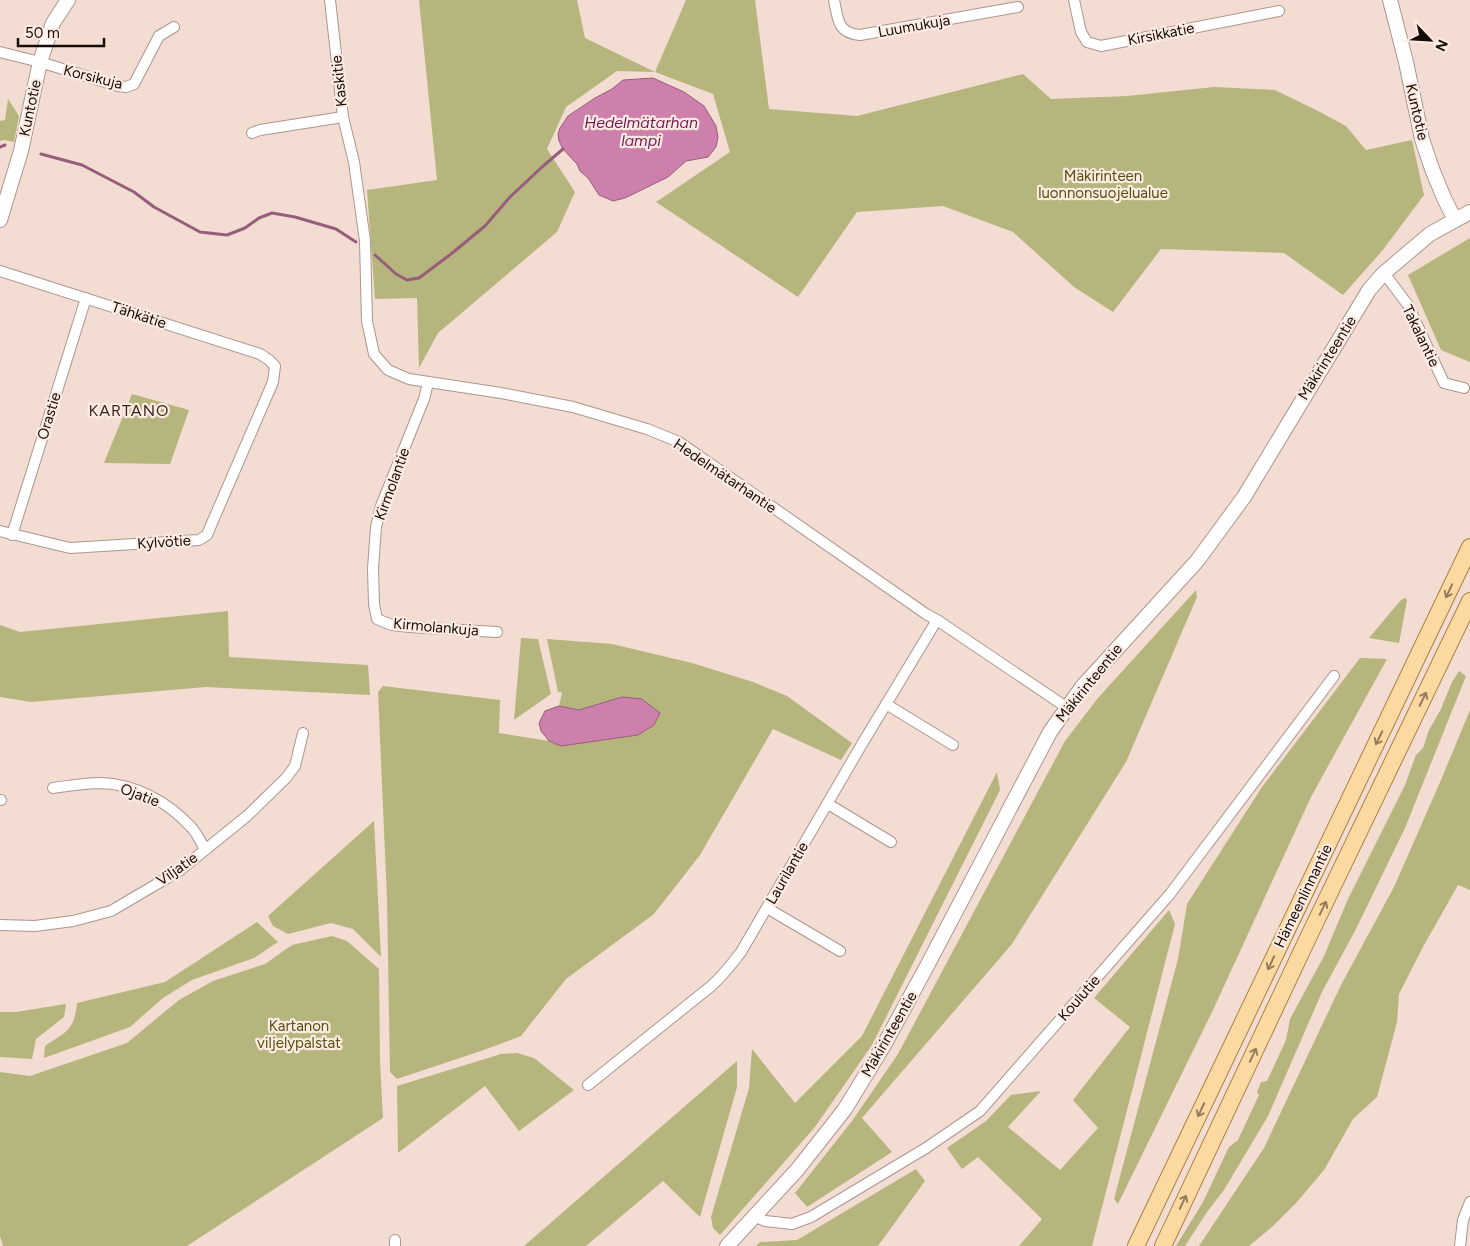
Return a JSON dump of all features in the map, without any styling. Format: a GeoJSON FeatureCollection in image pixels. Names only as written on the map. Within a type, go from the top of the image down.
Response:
{"type":"FeatureCollection","features":[{"type":"Feature","properties":{"kind":"main road","name":"Hämeenlinnantie"},"geometry":{"type":"LineString","coordinates":[[1136,1246],[1470,547]]}},
{"type":"Feature","properties":{"kind":"main road","name":"Hämeenlinnantie"},"geometry":{"type":"LineString","coordinates":[[1163,1246],[1470,601]]}},
{"type":"Feature","properties":{"kind":"street","name":"Kuntotie"},"geometry":{"type":"LineString","coordinates":[[0,220],[21,151],[40,62],[53,23],[68,0]]}},
{"type":"Feature","properties":{"kind":"street","name":"Kaskitie"},"geometry":{"type":"LineString","coordinates":[[330,0],[343,117],[354,162],[365,241],[367,321]]}},
{"type":"Feature","properties":{"kind":"street","name":"Luumukuja"},"geometry":{"type":"LineString","coordinates":[[834,0],[839,25],[849,34],[860,35],[1018,7]]}},
{"type":"Feature","properties":{"kind":"street","name":"Kirsikkatie"},"geometry":{"type":"LineString","coordinates":[[1074,0],[1081,32],[1087,42],[1101,46],[1279,11]]}},
{"type":"Feature","properties":{"kind":"street","name":"Kuntotie"},"geometry":{"type":"LineString","coordinates":[[1390,0],[1406,62],[1422,139],[1438,184],[1455,220]]}},
{"type":"Feature","properties":{"kind":"street","name":"Korsikuja"},"geometry":{"type":"LineString","coordinates":[[0,52],[126,87],[134,84],[159,36],[174,27]]}},
{"type":"Feature","properties":{"kind":"street"},"geometry":{"type":"LineString","coordinates":[[252,133],[260,130],[343,117]]}},
{"type":"Feature","properties":{"kind":"street","name":"Mäkirinteentie"},"geometry":{"type":"LineString","coordinates":[[727,1246],[797,1170],[850,1101],[884,1045],[1050,732],[1066,708],[1082,686],[1196,561],[1232,513],[1369,290],[1384,273],[1430,234],[1470,212]]}},
{"type":"Feature","properties":{"kind":"street","name":"Tähkätie"},"geometry":{"type":"LineString","coordinates":[[0,271],[260,354],[275,366]]}},
{"type":"Feature","properties":{"kind":"street","name":"Takalantie"},"geometry":{"type":"LineString","coordinates":[[1384,273],[1408,306],[1444,383],[1464,388]]}},
{"type":"Feature","properties":{"kind":"street","name":"Orastie"},"geometry":{"type":"LineString","coordinates":[[12,535],[86,298]]}},
{"type":"Feature","properties":{"kind":"street","name":"Hedelmätarhantie"},"geometry":{"type":"LineString","coordinates":[[367,321],[374,354],[388,370],[409,380],[501,392],[573,407],[647,429],[679,442],[926,614],[1066,708]]}},
{"type":"Feature","properties":{"kind":"street","name":"Kylvötie"},"geometry":{"type":"LineString","coordinates":[[0,531],[70,548],[199,540],[207,534],[212,523],[273,382],[275,366]]}},
{"type":"Feature","properties":{"kind":"street","name":"Kirmolantie"},"geometry":{"type":"LineString","coordinates":[[377,619],[374,604],[373,569],[375,534],[381,506],[424,399],[428,383]]}},
{"type":"Feature","properties":{"kind":"street","name":"Kirmolankuja"},"geometry":{"type":"LineString","coordinates":[[377,619],[392,625],[410,627],[496,632]]}},
{"type":"Feature","properties":{"kind":"street","name":"Laurilantie"},"geometry":{"type":"LineString","coordinates":[[588,1085],[722,976],[741,952],[937,620]]}},
{"type":"Feature","properties":{"kind":"street","name":"Koulutie"},"geometry":{"type":"LineString","coordinates":[[754,1216],[766,1221],[792,1224],[811,1217],[926,1148],[980,1111],[1170,894],[1334,676]]}},
{"type":"Feature","properties":{"kind":"street"},"geometry":{"type":"LineString","coordinates":[[886,704],[953,745]]}},
{"type":"Feature","properties":{"kind":"street","name":"Viljatie"},"geometry":{"type":"LineString","coordinates":[[0,925],[35,926],[73,921],[111,910],[179,871],[247,816],[286,778],[295,766],[303,734]]}},
{"type":"Feature","properties":{"kind":"street","name":"Ojatie"},"geometry":{"type":"LineString","coordinates":[[54,788],[99,783],[126,786],[153,796],[170,808],[192,828],[205,850]]}},
{"type":"Feature","properties":{"kind":"street"},"geometry":{"type":"LineString","coordinates":[[828,804],[891,842]]}},
{"type":"Feature","properties":{"kind":"street"},"geometry":{"type":"LineString","coordinates":[[766,908],[840,951]]}},
{"type":"Feature","properties":{"kind":"street"},"geometry":{"type":"LineString","coordinates":[[1460,1246],[1463,1220],[1470,1202]]}},
{"type":"Feature","properties":{"kind":"green space"},"geometry":{"type":"Polygon","coordinates":[[[419,0],[577,0],[585,38],[655,72],[617,71],[566,107],[547,149],[575,192],[557,232],[438,333],[419,368],[417,298],[375,299],[367,190],[437,180],[419,0]]]}},
{"type":"Feature","properties":{"kind":"green space","name":"Mäkirinteen luonnonsuojelualue"},"geometry":{"type":"Polygon","coordinates":[[[686,0],[755,0],[769,109],[857,116],[1023,74],[1051,99],[1127,96],[1214,87],[1275,90],[1346,126],[1366,150],[1412,140],[1424,195],[1382,251],[1343,295],[1284,253],[1161,249],[1113,312],[1074,287],[1013,232],[943,206],[857,212],[798,297],[656,202],[730,152],[713,94],[655,72],[686,0]]]}},
{"type":"Feature","properties":{"kind":"green space"},"geometry":{"type":"Polygon","coordinates":[[[8,99],[19,116],[14,142],[0,141],[0,121],[5,120],[8,99]]]}},
{"type":"Feature","properties":{"kind":"green space"},"geometry":{"type":"Polygon","coordinates":[[[1470,238],[1470,362],[1441,350],[1408,275],[1470,238]]]}},
{"type":"Feature","properties":{"kind":"green space"},"geometry":{"type":"Polygon","coordinates":[[[132,394],[189,410],[170,464],[104,463],[132,394]]]}},
{"type":"Feature","properties":{"kind":"green space"},"geometry":{"type":"Polygon","coordinates":[[[1196,590],[1197,597],[1126,762],[1012,944],[862,1118],[892,1152],[807,1207],[795,1193],[852,1121],[898,1054],[1065,741],[1098,698],[1196,590]]]}},
{"type":"Feature","properties":{"kind":"green space"},"geometry":{"type":"Polygon","coordinates":[[[1405,598],[1407,600],[1399,643],[1369,638],[1401,600],[1405,598]]]}},
{"type":"Feature","properties":{"kind":"green space"},"geometry":{"type":"Polygon","coordinates":[[[228,611],[229,657],[368,665],[370,695],[206,687],[31,702],[0,697],[0,625],[20,632],[228,611]]]}},
{"type":"Feature","properties":{"kind":"green space"},"geometry":{"type":"Polygon","coordinates":[[[521,638],[538,639],[551,694],[514,720],[521,638]]]}},
{"type":"Feature","properties":{"kind":"green space"},"geometry":{"type":"Polygon","coordinates":[[[547,639],[612,644],[692,663],[753,682],[787,696],[852,743],[841,760],[773,729],[700,855],[654,914],[566,979],[521,1036],[397,1079],[390,1072],[387,900],[378,692],[383,686],[500,700],[499,733],[549,741],[561,746],[638,735],[578,710],[559,706],[562,692],[558,692],[547,639]]]}},
{"type":"Feature","properties":{"kind":"green space"},"geometry":{"type":"Polygon","coordinates":[[[1360,658],[1387,659],[1311,797],[1213,1010],[1118,1204],[1114,1199],[1178,959],[1187,904],[1262,787],[1360,658]]]}},
{"type":"Feature","properties":{"kind":"green space"},"geometry":{"type":"Polygon","coordinates":[[[1459,671],[1466,676],[1405,828],[1356,929],[1322,992],[1268,1116],[1224,1190],[1185,1246],[1176,1246],[1203,1202],[1229,1147],[1238,1140],[1259,1095],[1257,1092],[1261,1082],[1267,1081],[1286,1040],[1290,1019],[1324,956],[1348,899],[1405,785],[1416,755],[1423,748],[1429,730],[1459,671]]]}},
{"type":"Feature","properties":{"kind":"green space"},"geometry":{"type":"Polygon","coordinates":[[[1470,710],[1470,890],[1458,885],[1399,994],[1397,1022],[1377,1097],[1353,1119],[1324,1170],[1297,1202],[1272,1227],[1249,1246],[1199,1246],[1264,1148],[1341,985],[1394,887],[1470,710]]]}},
{"type":"Feature","properties":{"kind":"green space"},"geometry":{"type":"Polygon","coordinates":[[[997,772],[1000,790],[872,1045],[815,1127],[720,1235],[713,1228],[711,1217],[749,1088],[752,1049],[795,1103],[862,1036],[997,772]]]}},
{"type":"Feature","properties":{"kind":"green space"},"geometry":{"type":"Polygon","coordinates":[[[374,821],[381,957],[353,929],[331,923],[288,934],[273,926],[268,916],[374,821]]]}},
{"type":"Feature","properties":{"kind":"green space"},"geometry":{"type":"Polygon","coordinates":[[[1169,910],[1175,924],[1092,1246],[1019,1246],[1042,1219],[978,1157],[962,1169],[947,1148],[986,1121],[1011,1095],[1041,1091],[1008,1127],[1060,1170],[1098,1128],[1073,1100],[1130,1027],[1094,998],[1169,910]]]}},
{"type":"Feature","properties":{"kind":"green space"},"geometry":{"type":"Polygon","coordinates":[[[257,922],[278,942],[254,958],[192,980],[163,998],[130,1027],[44,1058],[45,1046],[64,1033],[71,1025],[77,1003],[165,982],[257,922]]]}},
{"type":"Feature","properties":{"kind":"green space","name":"Kartanon viljelypalstat"},"geometry":{"type":"Polygon","coordinates":[[[332,936],[347,941],[379,969],[383,1118],[187,1246],[3,1246],[0,1236],[0,1072],[30,1076],[127,1043],[179,1000],[213,981],[265,964],[292,945],[332,936]]]}},
{"type":"Feature","properties":{"kind":"green space"},"geometry":{"type":"Polygon","coordinates":[[[66,1004],[64,1017],[36,1039],[32,1059],[0,1057],[0,1012],[16,1012],[66,1004]]]}},
{"type":"Feature","properties":{"kind":"green space"},"geometry":{"type":"Polygon","coordinates":[[[517,1053],[534,1058],[574,1090],[519,1131],[485,1086],[398,1153],[397,1086],[501,1054],[517,1053]]]}},
{"type":"Feature","properties":{"kind":"green space"},"geometry":{"type":"Polygon","coordinates":[[[737,1061],[737,1087],[700,1217],[663,1181],[586,1246],[524,1246],[737,1061]]]}},
{"type":"Feature","properties":{"kind":"green space"},"geometry":{"type":"Polygon","coordinates":[[[916,1169],[925,1181],[878,1246],[756,1246],[760,1242],[797,1240],[916,1169]]]}},
{"type":"Feature","properties":{"kind":"water","name":"Hedelmätarhan lampi"},"geometry":{"type":"Polygon","coordinates":[[[653,78],[684,92],[704,106],[716,126],[718,137],[716,147],[708,157],[686,161],[668,177],[625,198],[613,201],[599,195],[588,178],[563,149],[558,134],[568,116],[612,89],[623,80],[653,78]]]}},
{"type":"Feature","properties":{"kind":"water"},"geometry":{"type":"Polygon","coordinates":[[[622,697],[642,699],[660,713],[654,725],[638,735],[561,746],[549,741],[541,731],[539,723],[545,711],[559,706],[579,710],[622,697]]]}},
{"type":"Feature","properties":{"kind":"waterway"},"geometry":{"type":"LineString","coordinates":[[0,147],[5,145]]}},
{"type":"Feature","properties":{"kind":"waterway"},"geometry":{"type":"LineString","coordinates":[[375,255],[396,274],[407,280],[419,278],[485,226],[510,197],[563,149]]}},
{"type":"Feature","properties":{"kind":"waterway"},"geometry":{"type":"LineString","coordinates":[[41,154],[82,165],[134,192],[154,207],[200,232],[227,235],[245,228],[259,218],[272,213],[295,217],[336,229],[356,242]]}},
{"type":"Feature","properties":{"kind":"district","name":"KARTANO"},"geometry":{"type":"Point","coordinates":[129,410]}}]}
